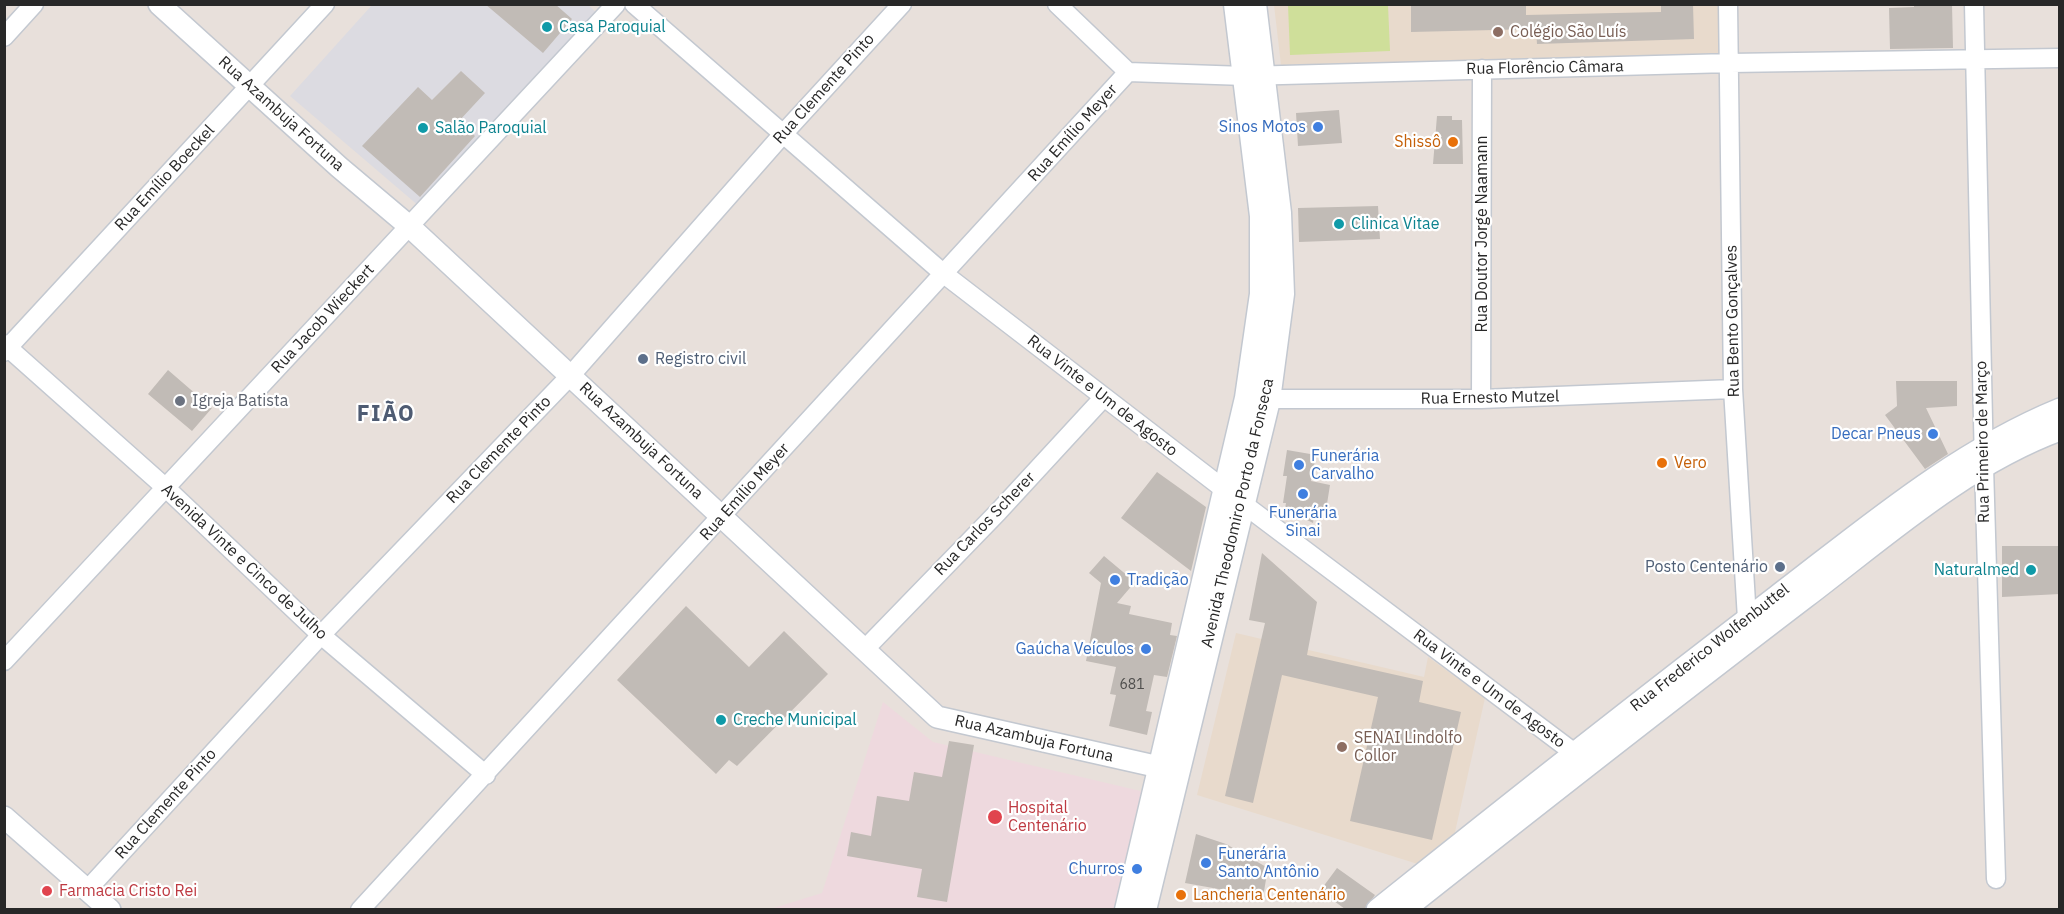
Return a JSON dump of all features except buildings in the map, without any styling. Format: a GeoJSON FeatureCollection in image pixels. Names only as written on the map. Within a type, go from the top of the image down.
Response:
{"type":"FeatureCollection","features":[{"type":"Feature","properties":{"kind":"main road","name":"Avenida Theodomiro Porto da Fonseca"},"geometry":{"type":"LineString","coordinates":[[1236,4],[1254,75]]}},
{"type":"Feature","properties":{"kind":"main road","name":"Avenida Theodomiro Porto da Fonseca"},"geometry":{"type":"LineString","coordinates":[[1127,909],[1168,769],[1282,294],[1254,75],[1254,4]]}},
{"type":"Feature","properties":{"kind":"main road","name":"Avenida Theodomiro Porto da Fonseca"},"geometry":{"type":"LineString","coordinates":[[1144,909],[1168,769]]}},
{"type":"Feature","properties":{"kind":"street"},"geometry":{"type":"LineString","coordinates":[[4,37],[34,4]]}},
{"type":"Feature","properties":{"kind":"street","name":"Rua Azambuja Fortuna"},"geometry":{"type":"LineString","coordinates":[[159,4],[339,167],[409,226],[937,717],[1168,769]]}},
{"type":"Feature","properties":{"kind":"street","name":"Rua Emílio Boeckel"},"geometry":{"type":"LineString","coordinates":[[6,348],[325,4]]}},
{"type":"Feature","properties":{"kind":"street","name":"Rua Jacob Wieckert"},"geometry":{"type":"LineString","coordinates":[[4,661],[616,4]]}},
{"type":"Feature","properties":{"kind":"street","name":"Rua Vinte e Um de Agosto"},"geometry":{"type":"LineString","coordinates":[[634,4],[944,274],[1234,497],[1582,758]]}},
{"type":"Feature","properties":{"kind":"street","name":"Rua Clemente Pinto"},"geometry":{"type":"LineString","coordinates":[[88,889],[321,635],[571,375],[783,134],[902,4]]}},
{"type":"Feature","properties":{"kind":"street"},"geometry":{"type":"LineString","coordinates":[[1057,4],[1128,72]]}},
{"type":"Feature","properties":{"kind":"street","name":"Rua Bento Gonçalves"},"geometry":{"type":"LineString","coordinates":[[1728,4],[1733,389],[1750,628]]}},
{"type":"Feature","properties":{"kind":"street","name":"Rua Primeiro de Março"},"geometry":{"type":"LineString","coordinates":[[1974,4],[1983,456],[1996,879]]}},
{"type":"Feature","properties":{"kind":"street","name":"Rua Florêncio Câmara"},"geometry":{"type":"LineString","coordinates":[[1128,72],[1254,75],[1730,63],[2060,58]]}},
{"type":"Feature","properties":{"kind":"street","name":"Rua Doutor Jorge Naamann"},"geometry":{"type":"LineString","coordinates":[[1481,399],[1482,69]]}},
{"type":"Feature","properties":{"kind":"street","name":"Rua Emílio Meyer"},"geometry":{"type":"LineString","coordinates":[[360,909],[722,518],[1128,72]]}},
{"type":"Feature","properties":{"kind":"street","name":"Avenida Vinte e Cinco de Julho"},"geometry":{"type":"LineString","coordinates":[[6,348],[166,488],[321,635],[486,775]]}},
{"type":"Feature","properties":{"kind":"street","name":"Rua Ernesto Mutzel"},"geometry":{"type":"LineString","coordinates":[[1257,399],[1481,399],[1733,389]]}},
{"type":"Feature","properties":{"kind":"street","name":"Rua Carlos Scherer"},"geometry":{"type":"LineString","coordinates":[[865,649],[998,512],[1104,397]]}},
{"type":"Feature","properties":{"kind":"street","name":"Rua Frederico Wolfenbuttel"},"geometry":{"type":"LineString","coordinates":[[1377,909],[1424,883],[1864,541],[1983,456],[2060,409]]}},
{"type":"Feature","properties":{"kind":"street","name":"Rua Frederico Wolfenbuttel"},"geometry":{"type":"LineString","coordinates":[[1983,456],[2060,430]]}},
{"type":"Feature","properties":{"kind":"street"},"geometry":{"type":"LineString","coordinates":[[4,818],[110,909]]}},
{"type":"Feature","properties":{"kind":"street","name":"Rua Frederico Wolfenbuttel"},"geometry":{"type":"LineString","coordinates":[[1404,909],[1424,883]]}},
{"type":"Feature","properties":{"kind":"shaded area"},"geometry":{"type":"Polygon","coordinates":[[[587,4],[599,15],[420,207],[290,96],[372,5],[587,4]]]}},
{"type":"Feature","properties":{"kind":"shaded area","name":"Colégio São Luís"},"geometry":{"type":"Polygon","coordinates":[[[1274,5],[1719,5],[1720,60],[1281,65],[1274,5]]]}},
{"type":"Feature","properties":{"kind":"shaded area","name":"SENAI Lindolfo Collor"},"geometry":{"type":"Polygon","coordinates":[[[1236,633],[1424,677],[1428,657],[1485,698],[1453,841],[1421,865],[1197,795],[1236,633]]]}},
{"type":"Feature","properties":{"kind":"shaded area","name":"Hospital Centenário"},"geometry":{"type":"Polygon","coordinates":[[[883,702],[933,742],[1149,793],[1122,909],[767,910],[822,893],[883,702]]]}},
{"type":"Feature","properties":{"kind":"green space"},"geometry":{"type":"Polygon","coordinates":[[[1288,5],[1388,5],[1390,51],[1290,55],[1288,5]]]}},
{"type":"Feature","properties":{"kind":"place","name":"Casa Paroquial"},"geometry":{"type":"Point","coordinates":[547,27]}},
{"type":"Feature","properties":{"kind":"place","name":"Colégio São Luís"},"geometry":{"type":"Point","coordinates":[1498,32]}},
{"type":"Feature","properties":{"kind":"place","name":"Sinos Motos"},"geometry":{"type":"Point","coordinates":[1318,127]}},
{"type":"Feature","properties":{"kind":"place","name":"Salão Paroquial"},"geometry":{"type":"Point","coordinates":[423,128]}},
{"type":"Feature","properties":{"kind":"place","name":"Shissô"},"geometry":{"type":"Point","coordinates":[1453,142]}},
{"type":"Feature","properties":{"kind":"place","name":"Clinica Vitae"},"geometry":{"type":"Point","coordinates":[1339,224]}},
{"type":"Feature","properties":{"kind":"place","name":"Registro civil"},"geometry":{"type":"Point","coordinates":[643,359]}},
{"type":"Feature","properties":{"kind":"place","name":"Igreja Batista"},"geometry":{"type":"Point","coordinates":[180,401]}},
{"type":"Feature","properties":{"kind":"place","name":"Decar Pneus"},"geometry":{"type":"Point","coordinates":[1933,434]}},
{"type":"Feature","properties":{"kind":"place","name":"Vero"},"geometry":{"type":"Point","coordinates":[1662,463]}},
{"type":"Feature","properties":{"kind":"place","name":"Funerária Carvalho"},"geometry":{"type":"Point","coordinates":[1299,465]}},
{"type":"Feature","properties":{"kind":"place","name":"Funerária Sinai"},"geometry":{"type":"Point","coordinates":[1303,494]}},
{"type":"Feature","properties":{"kind":"place","name":"Posto Centenário"},"geometry":{"type":"Point","coordinates":[1780,567]}},
{"type":"Feature","properties":{"kind":"place","name":"Naturalmed"},"geometry":{"type":"Point","coordinates":[2031,570]}},
{"type":"Feature","properties":{"kind":"place","name":"Tradição"},"geometry":{"type":"Point","coordinates":[1115,580]}},
{"type":"Feature","properties":{"kind":"place","name":"Gaúcha Veículos"},"geometry":{"type":"Point","coordinates":[1146,649]}},
{"type":"Feature","properties":{"kind":"place","name":"Creche Municipal"},"geometry":{"type":"Point","coordinates":[721,720]}},
{"type":"Feature","properties":{"kind":"place","name":"SENAI Lindolfo Collor"},"geometry":{"type":"Point","coordinates":[1342,747]}},
{"type":"Feature","properties":{"kind":"place","name":"Hospital Centenário"},"geometry":{"type":"Point","coordinates":[995,817]}},
{"type":"Feature","properties":{"kind":"place","name":"Funerária Santo Antônio"},"geometry":{"type":"Point","coordinates":[1206,863]}},
{"type":"Feature","properties":{"kind":"place","name":"Churros"},"geometry":{"type":"Point","coordinates":[1137,869]}},
{"type":"Feature","properties":{"kind":"place","name":"Farmacia Cristo Rei"},"geometry":{"type":"Point","coordinates":[47,891]}},
{"type":"Feature","properties":{"kind":"place","name":"Lancheria Centenário"},"geometry":{"type":"Point","coordinates":[1181,895]}},
{"type":"Feature","properties":{"kind":"district","name":"FIÃO"},"geometry":{"type":"Point","coordinates":[386,415]}}]}
